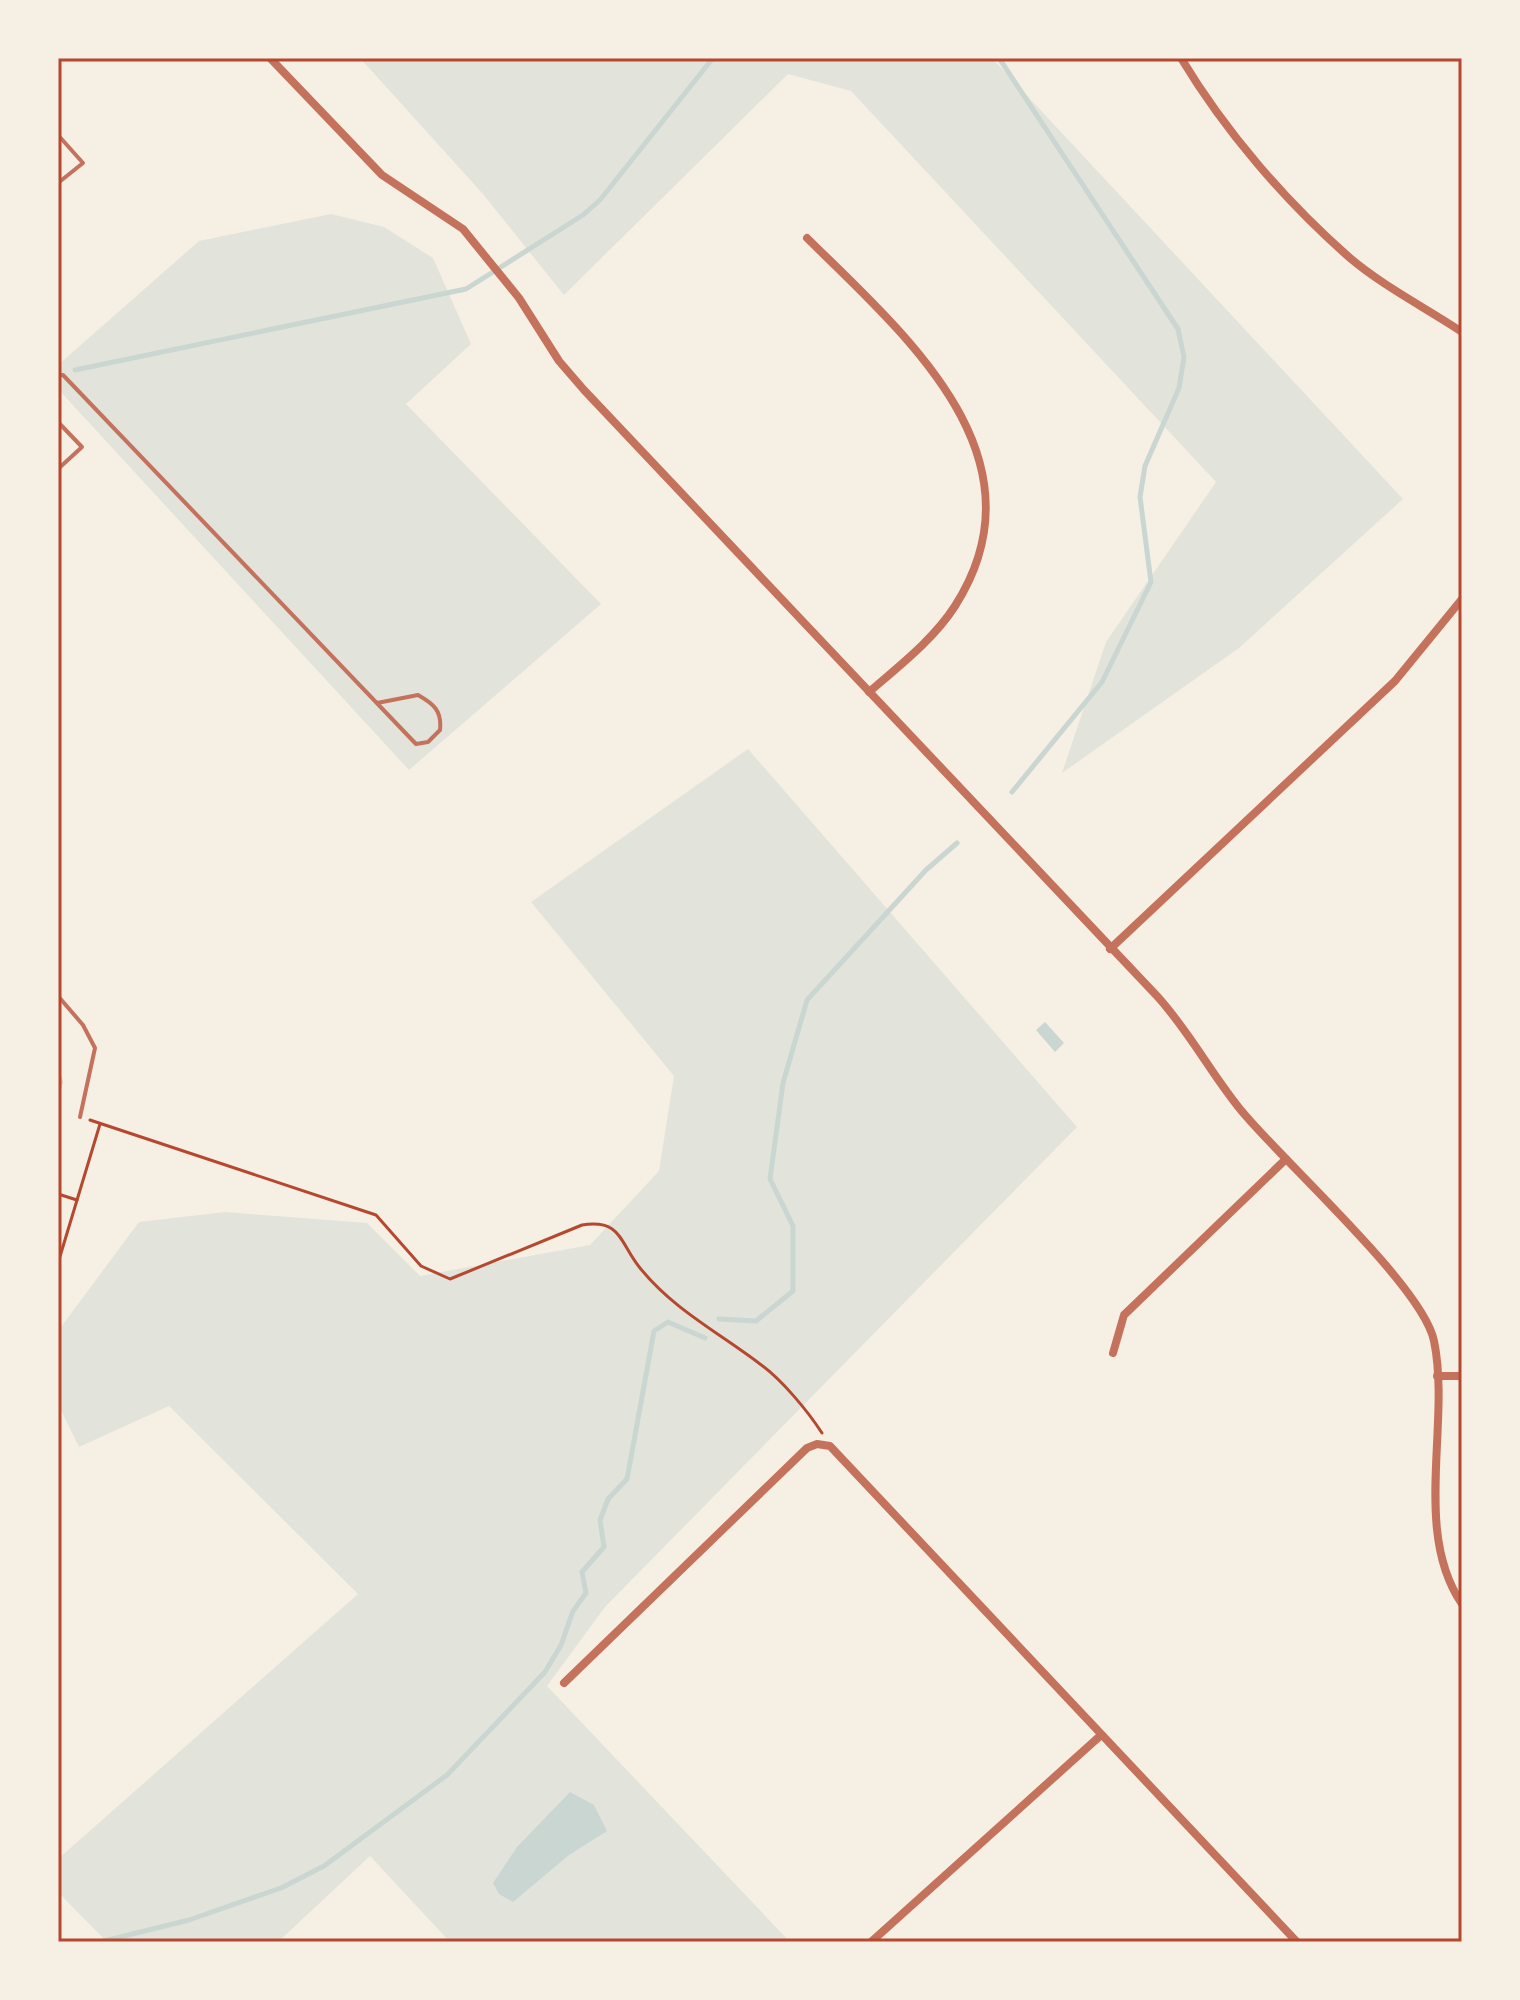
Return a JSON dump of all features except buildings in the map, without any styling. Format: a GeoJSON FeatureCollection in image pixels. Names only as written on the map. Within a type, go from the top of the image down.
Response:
{"type":"FeatureCollection","features":[{"type":"Feature","properties":{"kind":"street"},"geometry":{"type":"LineString","coordinates":[[270,58],[382,175],[463,229],[519,298],[559,361],[584,390],[1177,1018],[1239,1108],[1412,1300],[1434,1339],[1439,1428],[1435,1491],[1449,1584],[1462,1604]]}},
{"type":"Feature","properties":{"kind":"street"},"geometry":{"type":"LineString","coordinates":[[1181,58],[1212,109],[1314,224],[1352,260],[1462,332]]}},
{"type":"Feature","properties":{"kind":"street"},"geometry":{"type":"LineString","coordinates":[[807,238],[911,345],[952,396],[971,435],[987,504],[985,539],[976,568],[954,608],[917,650],[869,692]]}},
{"type":"Feature","properties":{"kind":"street"},"geometry":{"type":"LineString","coordinates":[[1110,949],[1395,681],[1462,599]]}},
{"type":"Feature","properties":{"kind":"street"},"geometry":{"type":"LineString","coordinates":[[1113,1353],[1124,1315],[1286,1159]]}},
{"type":"Feature","properties":{"kind":"street"},"geometry":{"type":"LineString","coordinates":[[1437,1376],[1462,1376]]}},
{"type":"Feature","properties":{"kind":"street"},"geometry":{"type":"LineString","coordinates":[[564,1683],[807,1448],[817,1444],[830,1446],[1297,1942]]}},
{"type":"Feature","properties":{"kind":"street"},"geometry":{"type":"LineString","coordinates":[[871,1942],[1100,1736]]}},
{"type":"Feature","properties":{"kind":"lane"},"geometry":{"type":"LineString","coordinates":[[58,135],[83,163],[58,183]]}},
{"type":"Feature","properties":{"kind":"lane"},"geometry":{"type":"LineString","coordinates":[[58,375],[63,375],[416,744],[428,742],[440,730],[441,716],[433,704],[418,695],[377,703]]}},
{"type":"Feature","properties":{"kind":"lane"},"geometry":{"type":"LineString","coordinates":[[58,422],[82,447],[58,469]]}},
{"type":"Feature","properties":{"kind":"lane"},"geometry":{"type":"LineString","coordinates":[[58,996],[83,1025],[95,1048],[80,1117]]}},
{"type":"Feature","properties":{"kind":"path"},"geometry":{"type":"LineString","coordinates":[[58,1263],[100,1124],[376,1215],[421,1266],[450,1279],[582,1225],[609,1225],[617,1232],[639,1267],[684,1313],[763,1365],[820,1429],[830,1446]]}},
{"type":"Feature","properties":{"kind":"path"},"geometry":{"type":"LineString","coordinates":[[58,1194],[77,1200]]}},
{"type":"Feature","properties":{"kind":"shaded area"},"geometry":{"type":"Polygon","coordinates":[[[360,58],[992,58],[1403,499],[1239,648],[1062,773],[1106,642],[1216,482],[851,91],[788,74],[564,295],[482,193],[360,58]]]}},
{"type":"Feature","properties":{"kind":"shaded area"},"geometry":{"type":"Polygon","coordinates":[[[331,214],[384,227],[433,258],[471,344],[406,404],[601,604],[409,770],[58,389],[58,365],[199,241],[331,214]]]}},
{"type":"Feature","properties":{"kind":"shaded area"},"geometry":{"type":"Polygon","coordinates":[[[748,749],[1077,1127],[605,1607],[547,1686],[790,1942],[450,1942],[370,1856],[278,1942],[107,1942],[58,1892],[58,1859],[358,1594],[169,1406],[79,1447],[58,1404],[58,1331],[139,1222],[225,1212],[367,1223],[420,1276],[590,1245],[659,1171],[674,1076],[531,902],[748,749]]]}},
{"type":"Feature","properties":{"kind":"shaded area"},"geometry":{"type":"Polygon","coordinates":[[[1045,1022],[1064,1043],[1055,1052],[1036,1030],[1045,1022]]]}},
{"type":"Feature","properties":{"kind":"shaded area"},"geometry":{"type":"Polygon","coordinates":[[[570,1792],[594,1805],[607,1831],[569,1855],[513,1902],[499,1894],[493,1883],[517,1847],[570,1792]]]}},
{"type":"Feature","properties":{"kind":"waterway"},"geometry":{"type":"LineString","coordinates":[[75,370],[466,289],[583,215],[600,200],[713,58]]}},
{"type":"Feature","properties":{"kind":"waterway"},"geometry":{"type":"LineString","coordinates":[[999,58],[1178,329],[1184,357],[1179,388],[1145,466],[1140,497],[1151,582],[1102,682],[1012,792]]}},
{"type":"Feature","properties":{"kind":"waterway"},"geometry":{"type":"LineString","coordinates":[[719,1319],[756,1321],[793,1291],[793,1226],[770,1179],[783,1083],[807,1000],[926,870],[957,843]]}},
{"type":"Feature","properties":{"kind":"waterway"},"geometry":{"type":"LineString","coordinates":[[100,1942],[189,1920],[281,1888],[324,1866],[447,1775],[545,1672],[561,1645],[573,1611],[586,1593],[582,1572],[604,1547],[600,1520],[608,1499],[627,1479],[654,1331],[668,1322],[705,1338]]}}]}
